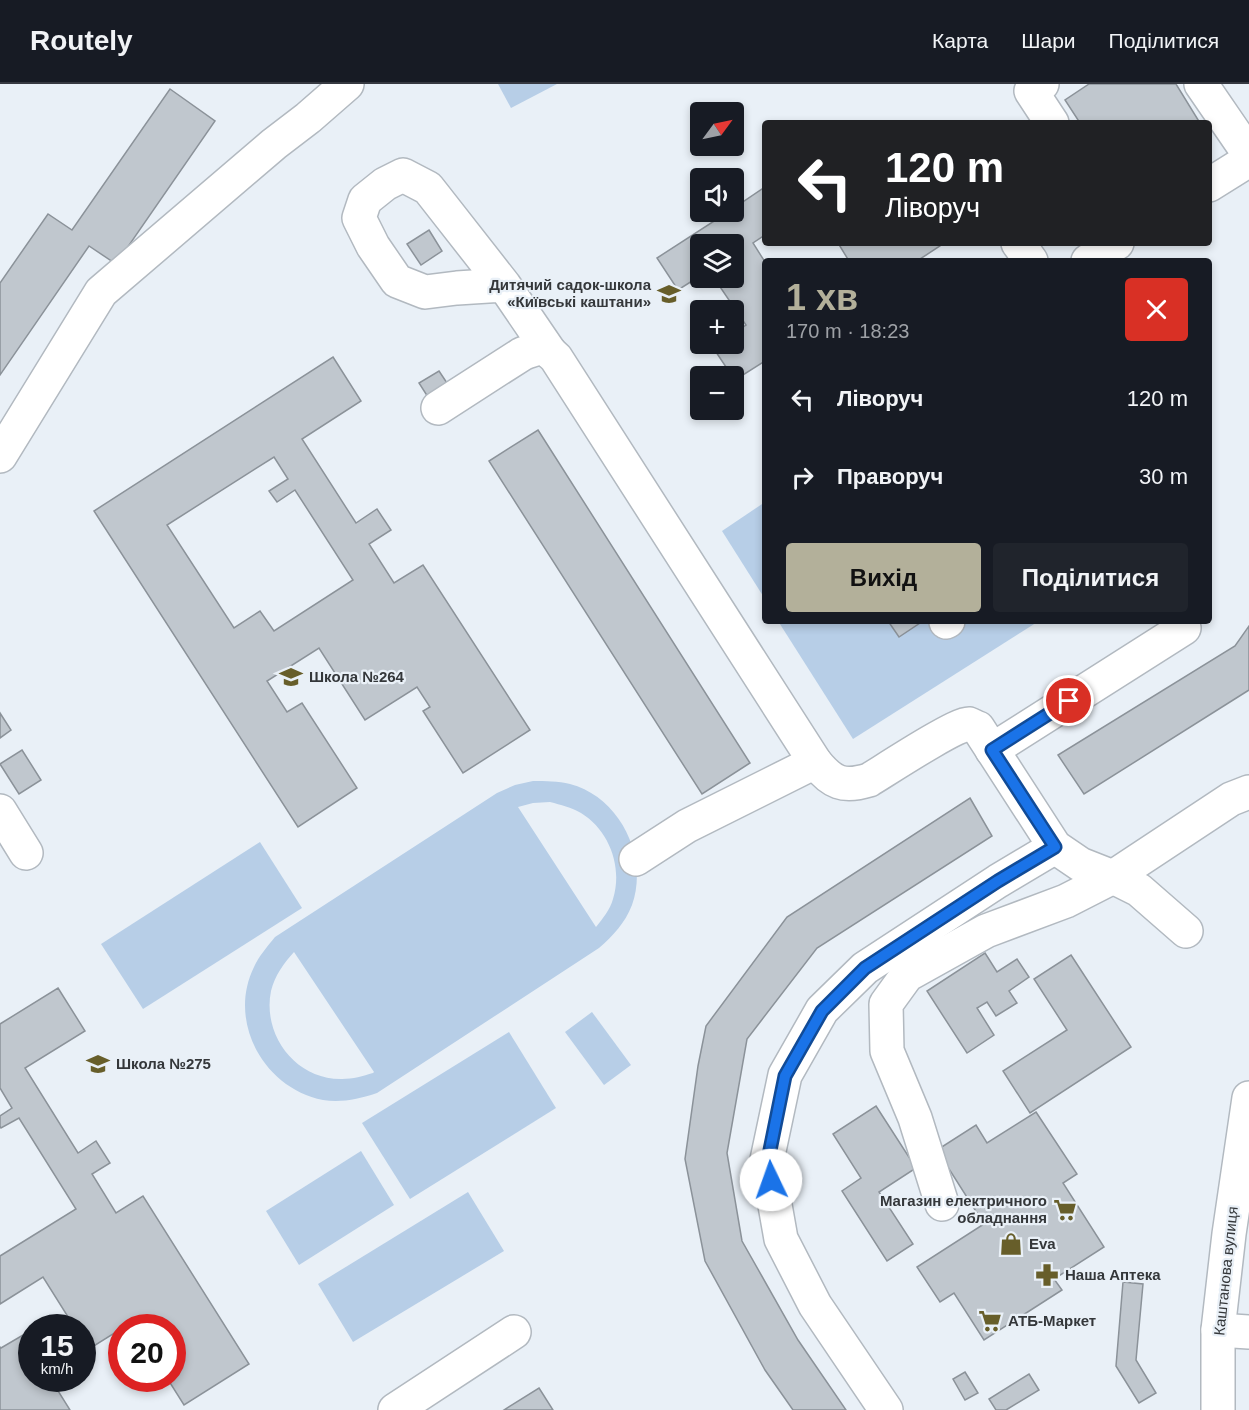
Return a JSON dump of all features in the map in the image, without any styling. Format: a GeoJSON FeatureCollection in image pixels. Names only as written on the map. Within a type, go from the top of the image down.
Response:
{"type":"FeatureCollection","features":[{"type":"Feature","properties":{"kind":"street"},"geometry":{"type":"LineString","coordinates":[[0,456],[101,292],[347,84]]}},
{"type":"Feature","properties":{"kind":"street"},"geometry":{"type":"LineString","coordinates":[[1042,84],[1031,91],[1050,120]]}},
{"type":"Feature","properties":{"kind":"street"},"geometry":{"type":"LineString","coordinates":[[1201,84],[1249,154]]}},
{"type":"Feature","properties":{"kind":"street"},"geometry":{"type":"LineString","coordinates":[[1212,183],[1249,160]]}},
{"type":"Feature","properties":{"kind":"street"},"geometry":{"type":"LineString","coordinates":[[1093,258],[1112,246]]}},
{"type":"Feature","properties":{"kind":"street"},"geometry":{"type":"LineString","coordinates":[[504,285],[556,358],[826,777],[839,783],[855,784],[869,780],[960,726],[969,724],[978,728],[1055,847],[1080,864],[1139,890],[1186,931]]}},
{"type":"Feature","properties":{"kind":"street"},"geometry":{"type":"LineString","coordinates":[[438,408],[522,354],[537,348],[549,351]]}},
{"type":"Feature","properties":{"kind":"street"},"geometry":{"type":"LineString","coordinates":[[992,750],[1184,628]]}},
{"type":"Feature","properties":{"kind":"street"},"geometry":{"type":"LineString","coordinates":[[636,859],[687,826],[815,762]]}},
{"type":"Feature","properties":{"kind":"street"},"geometry":{"type":"LineString","coordinates":[[942,1203],[915,1118],[887,1052],[886,1004],[907,975],[986,931],[1066,901],[1113,877],[1231,799],[1249,792]]}},
{"type":"Feature","properties":{"kind":"street"},"geometry":{"type":"LineString","coordinates":[[0,812],[26,853]]}},
{"type":"Feature","properties":{"kind":"street"},"geometry":{"type":"LineString","coordinates":[[886,1410],[815,1305],[781,1239],[768,1160],[785,1076],[822,1011],[865,968],[998,881],[1055,847]]}},
{"type":"Feature","properties":{"kind":"street","name":"Каштанова вулиця"},"geometry":{"type":"LineString","coordinates":[[1218,1410],[1234,1331],[1229,1234],[1249,1098]]}},
{"type":"Feature","properties":{"kind":"street"},"geometry":{"type":"LineString","coordinates":[[395,1410],[514,1332]]}},
{"type":"Feature","properties":{"kind":"shaded area"},"geometry":{"type":"Polygon","coordinates":[[[498,84],[557,84],[511,108],[498,84]]]}},
{"type":"Feature","properties":{"kind":"shaded area"},"geometry":{"type":"Polygon","coordinates":[[[762,504],[762,594],[722,531],[762,504]]]}},
{"type":"Feature","properties":{"kind":"shaded area"},"geometry":{"type":"Polygon","coordinates":[[[780,624],[1034,624],[853,739],[780,624]]]}},
{"type":"Feature","properties":{"kind":"shaded area"},"geometry":{"type":"Polygon","coordinates":[[[533,781],[570,784],[588,791],[616,815],[626,831],[637,868],[632,905],[618,929],[599,948],[377,1093],[350,1100],[330,1101],[302,1093],[284,1082],[268,1067],[256,1050],[248,1030],[245,1009],[247,988],[254,967],[266,948],[275,937],[497,793],[515,785],[533,781]],[[550,802],[518,807],[596,927],[610,907],[616,887],[615,862],[611,850],[606,839],[591,820],[573,809],[550,802]],[[294,952],[283,965],[271,991],[272,1023],[277,1038],[286,1052],[310,1072],[325,1077],[346,1079],[373,1073],[374,1072],[294,952]]]}},
{"type":"Feature","properties":{"kind":"shaded area"},"geometry":{"type":"Polygon","coordinates":[[[260,842],[302,908],[143,1009],[101,944],[260,842]]]}},
{"type":"Feature","properties":{"kind":"shaded area"},"geometry":{"type":"Polygon","coordinates":[[[592,1012],[631,1065],[604,1085],[565,1032],[592,1012]]]}},
{"type":"Feature","properties":{"kind":"shaded area"},"geometry":{"type":"Polygon","coordinates":[[[509,1032],[556,1108],[410,1199],[362,1123],[509,1032]]]}},
{"type":"Feature","properties":{"kind":"shaded area"},"geometry":{"type":"Polygon","coordinates":[[[361,1151],[394,1205],[299,1265],[266,1211],[361,1151]]]}},
{"type":"Feature","properties":{"kind":"shaded area"},"geometry":{"type":"Polygon","coordinates":[[[468,1192],[504,1251],[353,1342],[318,1284],[468,1192]]]}},
{"type":"Feature","properties":{"kind":"building"},"geometry":{"type":"Polygon","coordinates":[[[1089,84],[1176,84],[1198,120],[1078,120],[1065,100],[1089,84]]]}},
{"type":"Feature","properties":{"kind":"building"},"geometry":{"type":"Polygon","coordinates":[[[170,89],[215,121],[116,264],[89,246],[0,375],[0,283],[48,214],[72,230],[170,89]]]}},
{"type":"Feature","properties":{"kind":"building","name":"Дитячий садок-школа «Київські каштани»"},"geometry":{"type":"Polygon","coordinates":[[[762,189],[762,237],[753,243],[762,258],[762,363],[744,374],[744,366],[725,366],[717,354],[744,354],[744,326],[746,325],[744,300],[729,300],[721,288],[744,288],[744,234],[694,234],[713,222],[744,222],[744,201],[762,189]]]}},
{"type":"Feature","properties":{"kind":"building"},"geometry":{"type":"Polygon","coordinates":[[[429,230],[442,251],[421,265],[407,244],[429,230]]]}},
{"type":"Feature","properties":{"kind":"building","name":"Дитячий садок-школа «Київські каштани»"},"geometry":{"type":"Polygon","coordinates":[[[690,237],[690,282],[678,290],[657,258],[690,237]]]}},
{"type":"Feature","properties":{"kind":"building"},"geometry":{"type":"Polygon","coordinates":[[[840,246],[940,246],[922,258],[847,258],[840,246]]]}},
{"type":"Feature","properties":{"kind":"building"},"geometry":{"type":"Polygon","coordinates":[[[333,357],[361,401],[302,439],[356,523],[377,509],[391,530],[369,544],[394,583],[423,565],[530,730],[463,773],[423,711],[430,707],[417,687],[365,720],[319,648],[267,681],[287,712],[302,703],[357,788],[298,827],[94,511],[333,357]],[[274,457],[167,525],[234,628],[260,611],[274,631],[353,580],[295,490],[277,502],[269,491],[288,479],[274,457]]]}},
{"type":"Feature","properties":{"kind":"building"},"geometry":{"type":"Polygon","coordinates":[[[439,371],[453,392],[433,405],[419,383],[439,371]]]}},
{"type":"Feature","properties":{"kind":"building"},"geometry":{"type":"Polygon","coordinates":[[[538,430],[750,763],[702,794],[489,461],[538,430]]]}},
{"type":"Feature","properties":{"kind":"building"},"geometry":{"type":"Polygon","coordinates":[[[890,624],[918,624],[899,637],[890,624]]]}},
{"type":"Feature","properties":{"kind":"building"},"geometry":{"type":"Polygon","coordinates":[[[1249,626],[1249,690],[1084,794],[1058,755],[1235,646],[1249,626]]]}},
{"type":"Feature","properties":{"kind":"building"},"geometry":{"type":"Polygon","coordinates":[[[0,713],[11,730],[0,738],[0,713]]]}},
{"type":"Feature","properties":{"kind":"building"},"geometry":{"type":"Polygon","coordinates":[[[22,750],[41,780],[19,794],[0,764],[22,750]]]}},
{"type":"Feature","properties":{"kind":"building"},"geometry":{"type":"Polygon","coordinates":[[[970,798],[992,836],[817,948],[747,1039],[727,1153],[742,1241],[798,1340],[846,1410],[793,1410],[765,1370],[705,1261],[685,1159],[706,1026],[787,917],[970,798]]]}},
{"type":"Feature","properties":{"kind":"building"},"geometry":{"type":"Polygon","coordinates":[[[985,953],[997,972],[1017,959],[1029,977],[1009,991],[1017,1003],[996,1016],[987,1002],[977,1008],[994,1035],[967,1053],[927,991],[985,953]]]}},
{"type":"Feature","properties":{"kind":"building"},"geometry":{"type":"Polygon","coordinates":[[[1071,955],[1131,1047],[1030,1113],[1003,1071],[1067,1030],[1034,979],[1071,955]]]}},
{"type":"Feature","properties":{"kind":"building"},"geometry":{"type":"Polygon","coordinates":[[[58,988],[85,1031],[25,1068],[78,1153],[96,1141],[110,1163],[92,1174],[116,1213],[143,1196],[249,1364],[184,1405],[176,1392],[186,1392],[186,1314],[108,1314],[108,1337],[96,1345],[96,1314],[66,1314],[43,1277],[0,1304],[0,1256],[76,1209],[19,1118],[1,1128],[0,1126],[0,1116],[12,1108],[0,1088],[0,1024],[58,988]]]}},
{"type":"Feature","properties":{"kind":"building"},"geometry":{"type":"Polygon","coordinates":[[[876,1106],[916,1168],[879,1192],[913,1244],[887,1261],[842,1191],[861,1178],[833,1134],[876,1106]]]}},
{"type":"Feature","properties":{"kind":"building"},"geometry":{"type":"Polygon","coordinates":[[[1036,1112],[1077,1174],[1063,1183],[1104,1247],[1054,1279],[1062,1290],[984,1340],[954,1293],[940,1302],[917,1267],[984,1224],[937,1150],[976,1125],[987,1143],[1036,1112]]]}},
{"type":"Feature","properties":{"kind":"building"},"geometry":{"type":"Polygon","coordinates":[[[1123,1282],[1143,1284],[1136,1360],[1156,1393],[1139,1403],[1116,1366],[1123,1282]]]}},
{"type":"Feature","properties":{"kind":"building"},"geometry":{"type":"Polygon","coordinates":[[[18,1338],[18,1392],[59,1392],[70,1410],[0,1410],[1,1348],[18,1338]]]}},
{"type":"Feature","properties":{"kind":"building"},"geometry":{"type":"Polygon","coordinates":[[[965,1372],[978,1393],[965,1400],[953,1379],[965,1372]]]}},
{"type":"Feature","properties":{"kind":"building"},"geometry":{"type":"Polygon","coordinates":[[[1029,1374],[1039,1390],[1006,1410],[996,1410],[989,1399],[1029,1374]]]}},
{"type":"Feature","properties":{"kind":"building"},"geometry":{"type":"Polygon","coordinates":[[[539,1388],[553,1410],[504,1410],[539,1388]]]}},
{"type":"Feature","properties":{"kind":"place","name":"Дитячий садок-школа «Київські каштани»"},"geometry":{"type":"Point","coordinates":[669,294]}},
{"type":"Feature","properties":{"kind":"place","name":"Школа №264"},"geometry":{"type":"Point","coordinates":[291,677]}},
{"type":"Feature","properties":{"kind":"place","name":"Школа №275"},"geometry":{"type":"Point","coordinates":[98,1064]}},
{"type":"Feature","properties":{"kind":"place","name":"Магазин електричного обладнання"},"geometry":{"type":"Point","coordinates":[1065,1210]}},
{"type":"Feature","properties":{"kind":"place","name":"Eva"},"geometry":{"type":"Point","coordinates":[1011,1244]}},
{"type":"Feature","properties":{"kind":"place","name":"Наша Аптека"},"geometry":{"type":"Point","coordinates":[1047,1275]}},
{"type":"Feature","properties":{"kind":"place","name":"АТБ-Маркет"},"geometry":{"type":"Point","coordinates":[990,1321]}},
{"type":"Feature","properties":{"kind":"route"},"geometry":{"type":"LineString","coordinates":[[771,1180],[768,1160],[785,1076],[822,1011],[865,968],[998,881],[1055,847],[992,750],[1069,701]]}}]}
